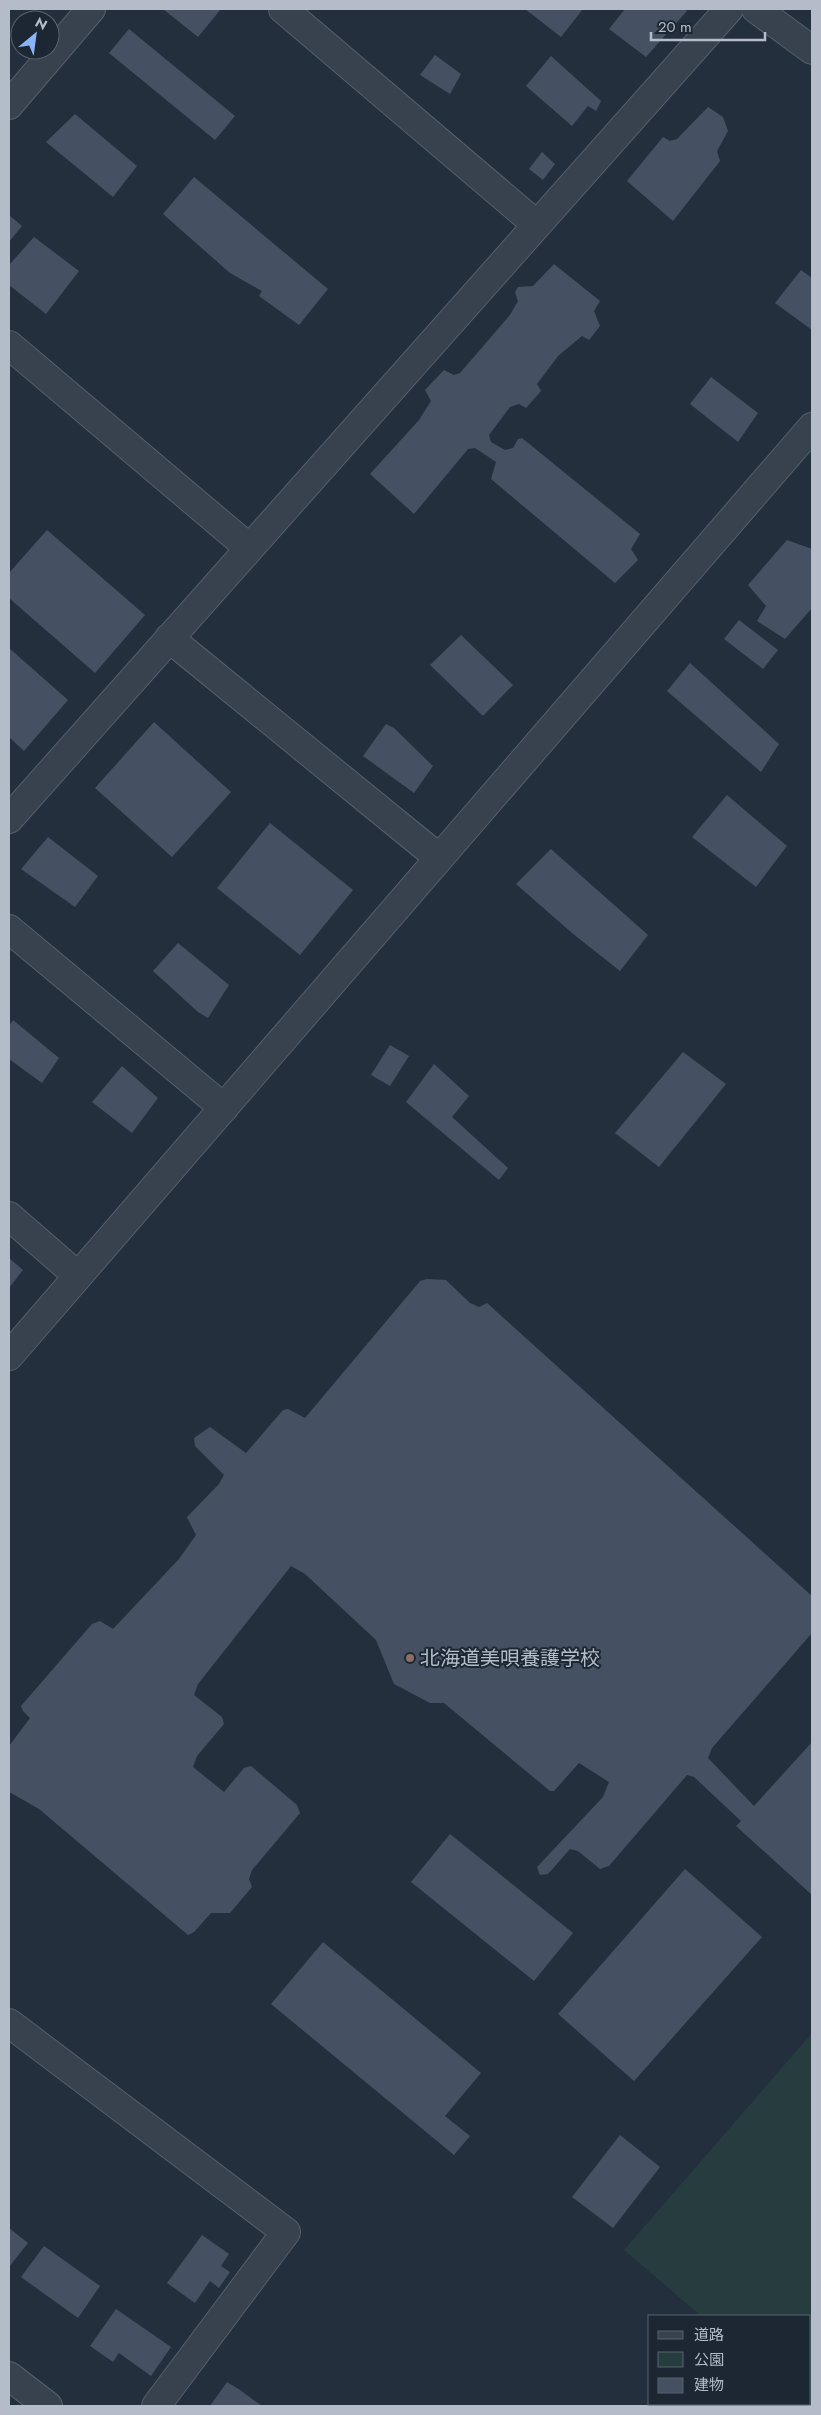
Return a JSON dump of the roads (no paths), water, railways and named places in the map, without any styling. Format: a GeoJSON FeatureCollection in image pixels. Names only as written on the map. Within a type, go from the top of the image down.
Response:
{"type":"FeatureCollection","features":[{"type":"Feature","properties":{"kind":"street"},"geometry":{"type":"LineString","coordinates":[[9,105],[92,9]]}},
{"type":"Feature","properties":{"kind":"street"},"geometry":{"type":"LineString","coordinates":[[283,9],[537,225]]}},
{"type":"Feature","properties":{"kind":"street"},"geometry":{"type":"LineString","coordinates":[[12,810],[169,638],[729,9]]}},
{"type":"Feature","properties":{"kind":"street"},"geometry":{"type":"LineString","coordinates":[[756,9],[812,50]]}},
{"type":"Feature","properties":{"kind":"street"},"geometry":{"type":"LineString","coordinates":[[9,345],[249,548]]}},
{"type":"Feature","properties":{"kind":"street"},"geometry":{"type":"LineString","coordinates":[[9,1356],[812,427]]}},
{"type":"Feature","properties":{"kind":"street"},"geometry":{"type":"LineString","coordinates":[[169,638],[439,858]]}},
{"type":"Feature","properties":{"kind":"street"},"geometry":{"type":"LineString","coordinates":[[9,929],[224,1108]]}},
{"type":"Feature","properties":{"kind":"street"},"geometry":{"type":"LineString","coordinates":[[9,1216],[78,1276]]}},
{"type":"Feature","properties":{"kind":"street"},"geometry":{"type":"LineString","coordinates":[[9,2023],[286,2232],[156,2406]]}},
{"type":"Feature","properties":{"kind":"street"},"geometry":{"type":"LineString","coordinates":[[9,2376],[48,2406]]}},
{"type":"Feature","properties":{"kind":"place","name":"北海道美唄養護学校"},"geometry":{"type":"Point","coordinates":[410,1658]}}]}
